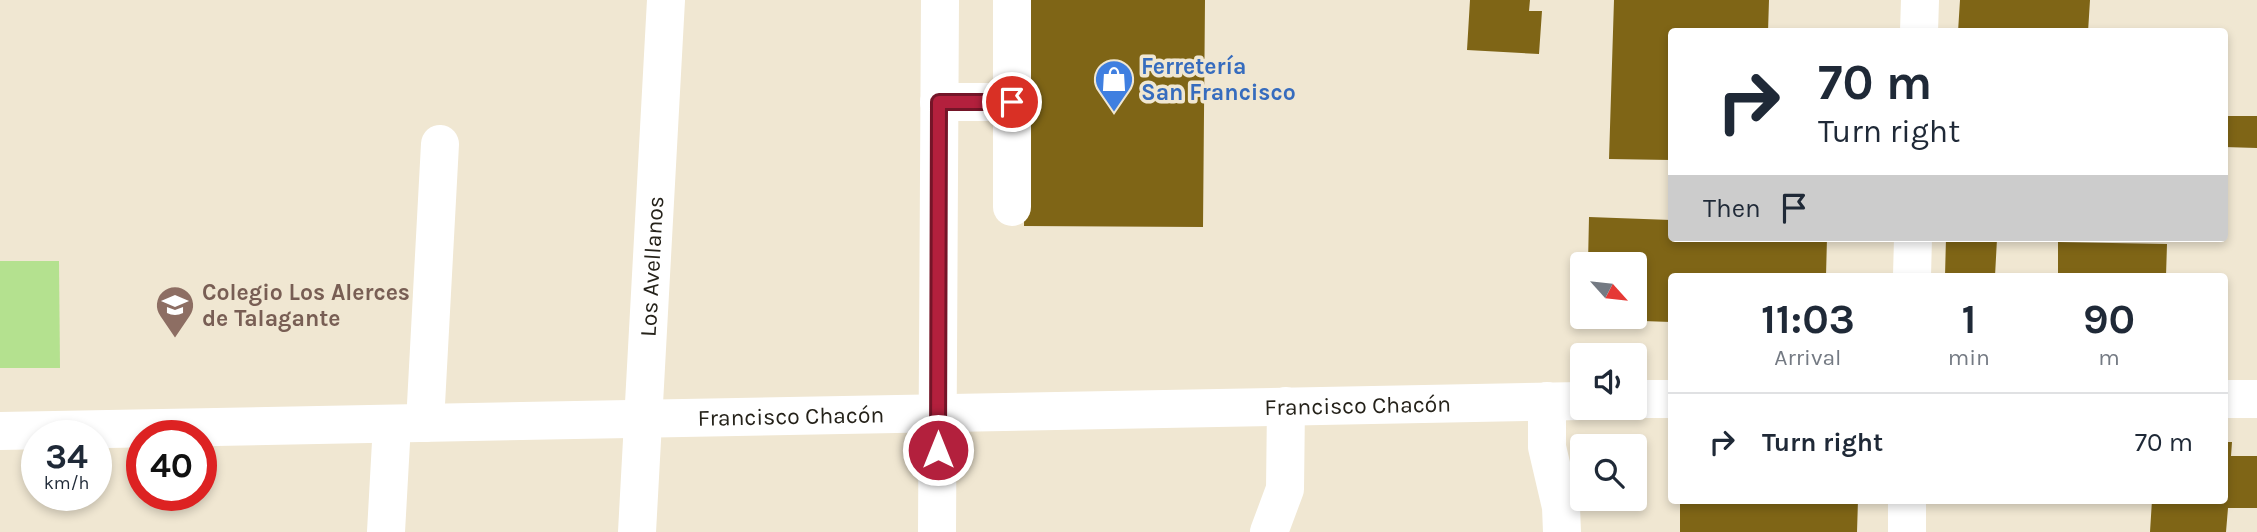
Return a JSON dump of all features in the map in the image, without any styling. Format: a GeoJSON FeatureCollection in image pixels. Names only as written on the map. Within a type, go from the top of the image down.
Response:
{"type":"FeatureCollection","features":[{"type":"Feature","properties":{"kind":"street","name":"Los Avellanos"},"geometry":{"type":"LineString","coordinates":[[637,532],[666,0]]}},
{"type":"Feature","properties":{"kind":"street"},"geometry":{"type":"LineString","coordinates":[[937,532],[940,0]]}},
{"type":"Feature","properties":{"kind":"street"},"geometry":{"type":"LineString","coordinates":[[1012,0],[1012,207]]}},
{"type":"Feature","properties":{"kind":"street"},"geometry":{"type":"LineString","coordinates":[[1919,28],[1920,0]]}},
{"type":"Feature","properties":{"kind":"street"},"geometry":{"type":"LineString","coordinates":[[939,102],[1012,102]]}},
{"type":"Feature","properties":{"kind":"street"},"geometry":{"type":"LineString","coordinates":[[386,532],[409,423],[440,144]]}},
{"type":"Feature","properties":{"kind":"street"},"geometry":{"type":"LineString","coordinates":[[1912,273],[1913,242]]}},
{"type":"Feature","properties":{"kind":"street"},"geometry":{"type":"LineString","coordinates":[[1647,400],[1668,399]]}},
{"type":"Feature","properties":{"kind":"street"},"geometry":{"type":"LineString","coordinates":[[2228,399],[2257,399]]}},
{"type":"Feature","properties":{"kind":"street","name":"Francisco Chacón"},"geometry":{"type":"LineString","coordinates":[[0,431],[1564,401]]}},
{"type":"Feature","properties":{"kind":"street"},"geometry":{"type":"LineString","coordinates":[[1562,532],[1561,508],[1547,447],[1564,401]]}},
{"type":"Feature","properties":{"kind":"street"},"geometry":{"type":"LineString","coordinates":[[1269,532],[1285,489],[1286,407]]}},
{"type":"Feature","properties":{"kind":"street"},"geometry":{"type":"LineString","coordinates":[[1907,504],[1907,532]]}},
{"type":"Feature","properties":{"kind":"green space"},"geometry":{"type":"Polygon","coordinates":[[[0,261],[59,261],[60,368],[0,368],[0,261]]]}},
{"type":"Feature","properties":{"kind":"building","name":"Ferretería San Francisco"},"geometry":{"type":"Polygon","coordinates":[[[1026,0],[1205,0],[1203,227],[1024,226],[1026,0]]]}},
{"type":"Feature","properties":{"kind":"building"},"geometry":{"type":"Polygon","coordinates":[[[1470,0],[1530,0],[1529,11],[1542,11],[1539,54],[1467,50],[1470,0]]]}},
{"type":"Feature","properties":{"kind":"building"},"geometry":{"type":"Polygon","coordinates":[[[1614,0],[1769,0],[1768,28],[1668,28],[1668,160],[1609,159],[1614,0]]]}},
{"type":"Feature","properties":{"kind":"building"},"geometry":{"type":"Polygon","coordinates":[[[1960,0],[2090,0],[2088,28],[1958,28],[1960,0]]]}},
{"type":"Feature","properties":{"kind":"building"},"geometry":{"type":"Polygon","coordinates":[[[2228,116],[2257,116],[2257,148],[2228,147],[2228,116]]]}},
{"type":"Feature","properties":{"kind":"building"},"geometry":{"type":"Polygon","coordinates":[[[1589,217],[1668,220],[1668,242],[1827,242],[1826,273],[1668,273],[1668,322],[1647,321],[1647,252],[1588,252],[1589,217]]]}},
{"type":"Feature","properties":{"kind":"building"},"geometry":{"type":"Polygon","coordinates":[[[1946,242],[1997,242],[1995,273],[1945,273],[1946,242]]]}},
{"type":"Feature","properties":{"kind":"building"},"geometry":{"type":"Polygon","coordinates":[[[2058,242],[2167,244],[2166,273],[2058,273],[2058,242]]]}},
{"type":"Feature","properties":{"kind":"building"},"geometry":{"type":"Polygon","coordinates":[[[2228,442],[2232,442],[2231,456],[2257,456],[2257,508],[2228,508],[2226,532],[2150,532],[2152,504],[2228,504],[2228,442]]]}},
{"type":"Feature","properties":{"kind":"building"},"geometry":{"type":"Polygon","coordinates":[[[1680,504],[1858,504],[1857,532],[1680,532],[1680,504]]]}},
{"type":"Feature","properties":{"kind":"place","name":"Ferretería San Francisco"},"geometry":{"type":"Point","coordinates":[1114,113]}},
{"type":"Feature","properties":{"kind":"place","name":"Colegio Los Alerces de Talagante"},"geometry":{"type":"Point","coordinates":[175,339]}},
{"type":"Feature","properties":{"kind":"route"},"geometry":{"type":"LineString","coordinates":[[938,450],[939,102],[1012,102]]}}]}
